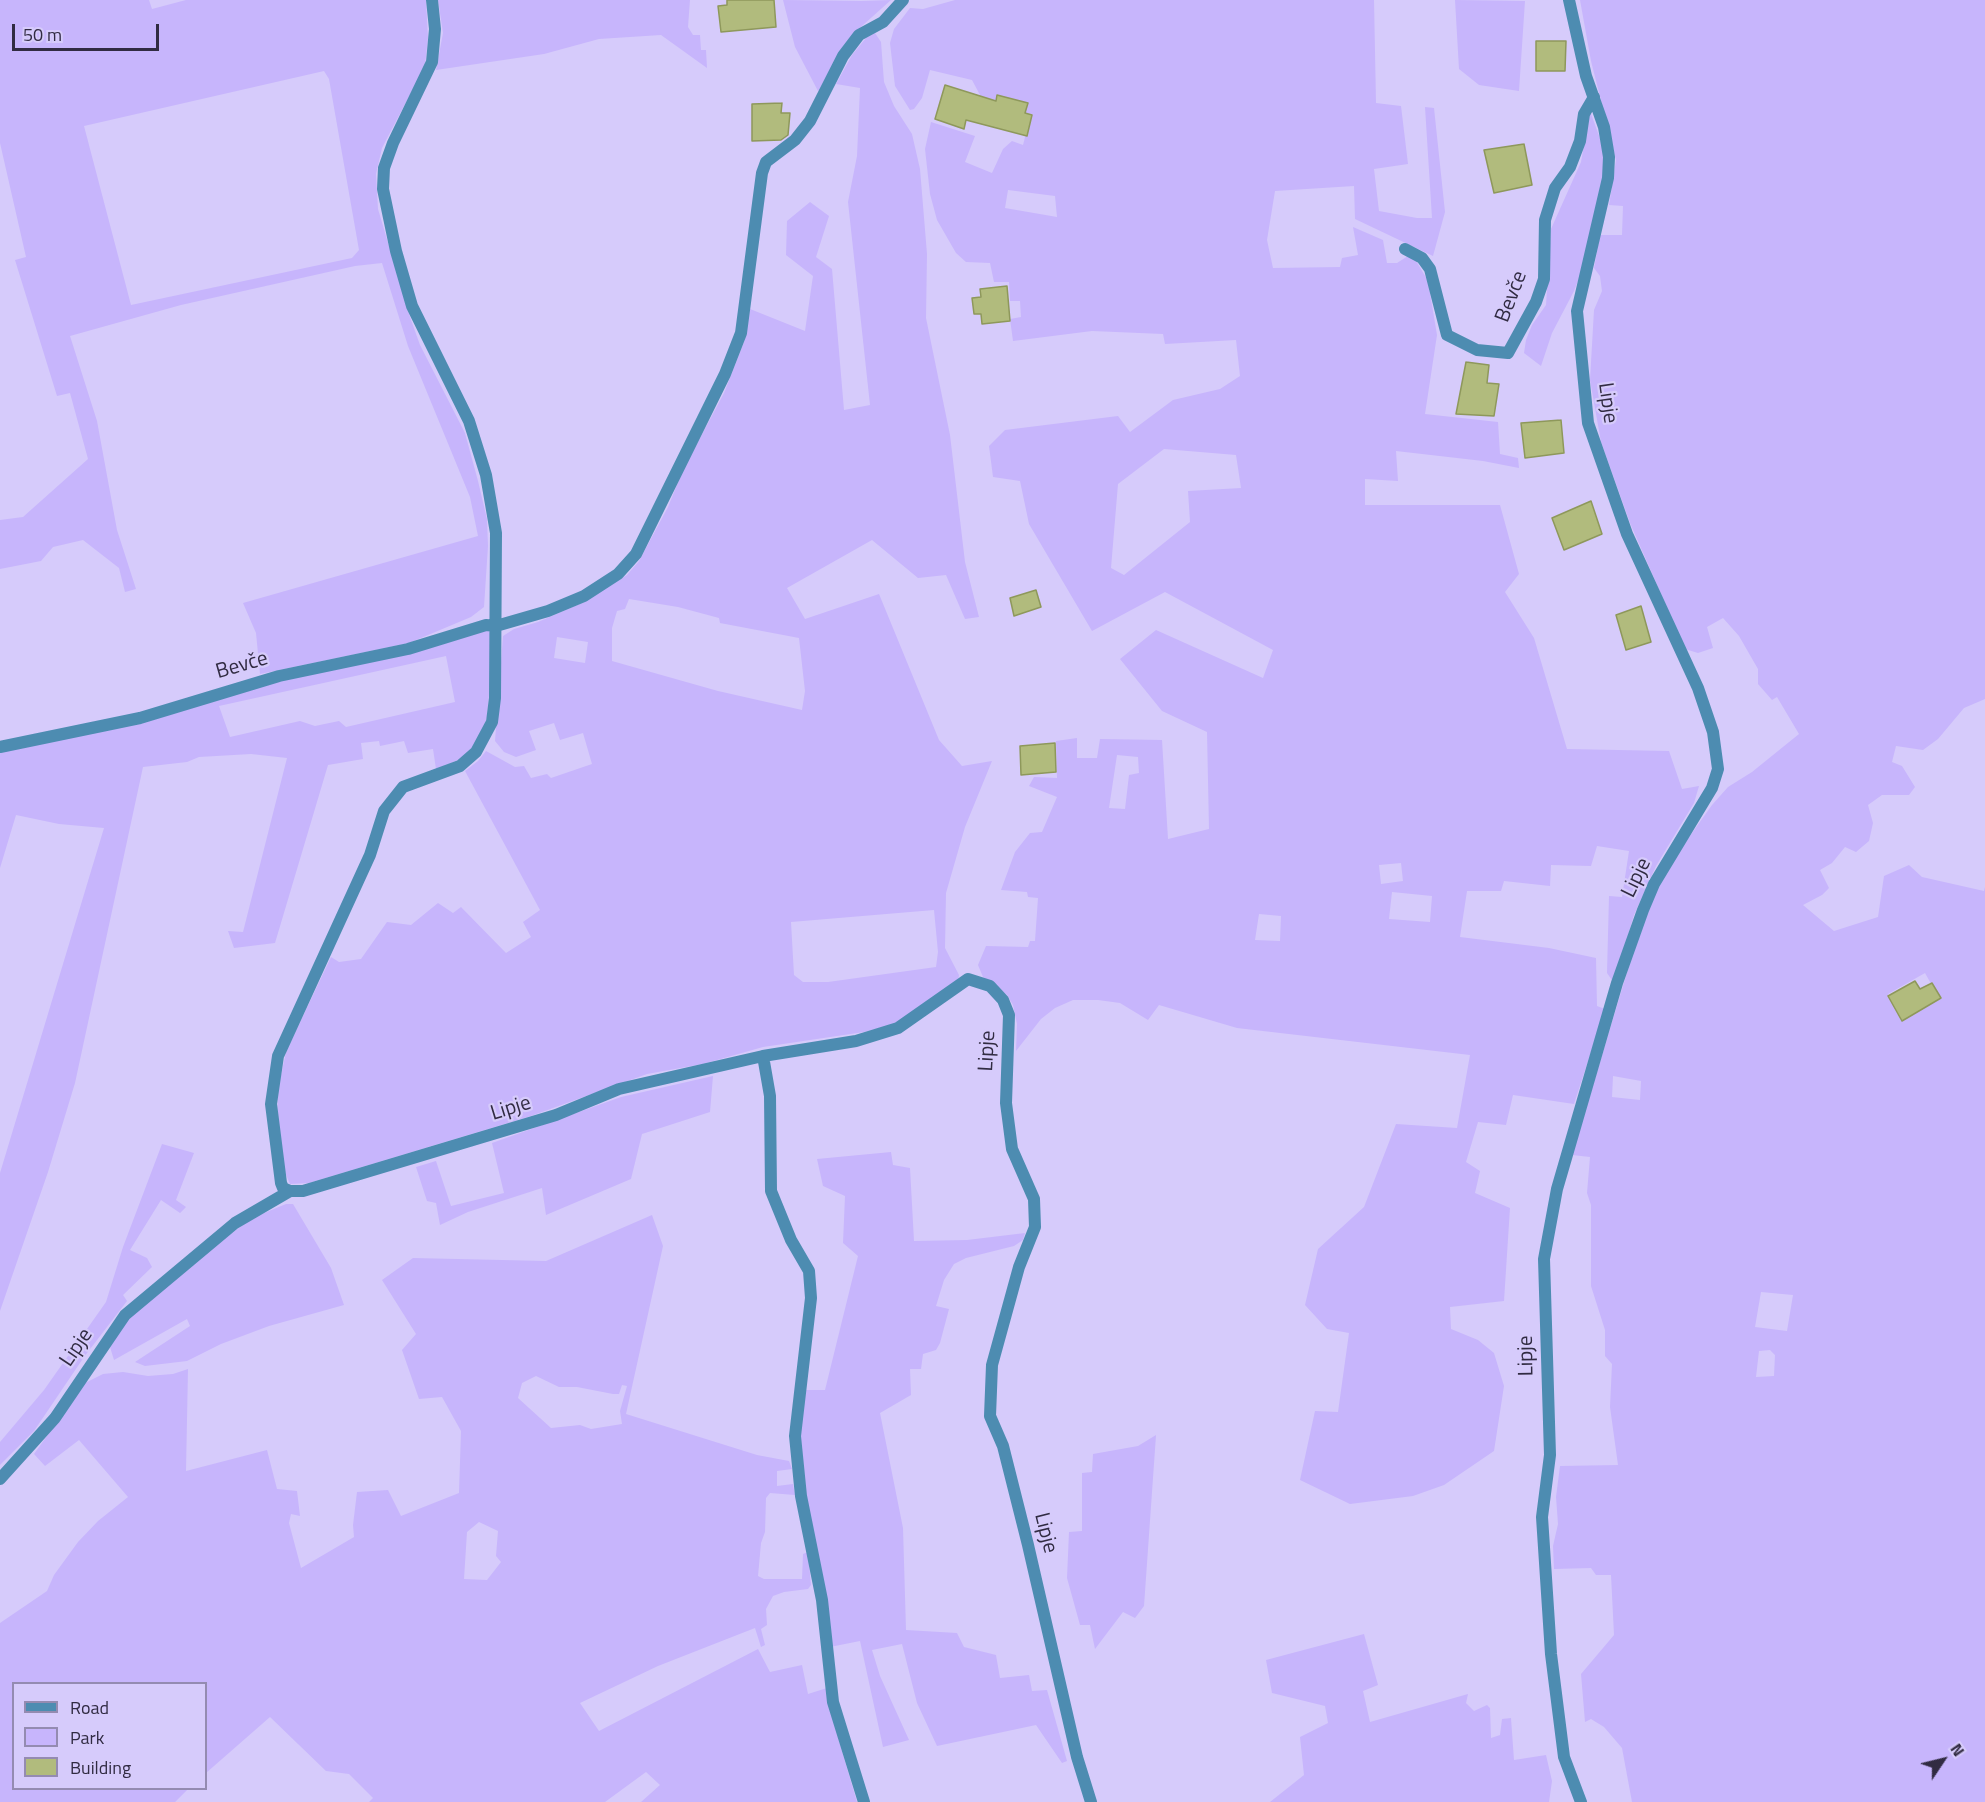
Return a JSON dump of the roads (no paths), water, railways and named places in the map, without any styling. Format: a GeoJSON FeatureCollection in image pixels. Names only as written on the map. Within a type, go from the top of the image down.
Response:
{"type":"FeatureCollection","features":[{"type":"Feature","properties":{"kind":"street"},"geometry":{"type":"LineString","coordinates":[[290,1191],[283,1188],[281,1183],[273,1126],[272,1077],[278,1056],[370,855],[384,811],[403,787],[460,766],[476,752],[492,722],[498,663],[495,620],[496,533],[486,475],[469,421],[412,306],[396,251],[383,189],[384,168],[393,143],[432,62],[435,29],[432,0]]}},
{"type":"Feature","properties":{"kind":"street","name":"Bevče"},"geometry":{"type":"LineString","coordinates":[[0,747],[140,718],[279,676],[408,649],[486,625],[495,620],[548,611],[584,596],[618,574],[636,554],[725,374],[741,333],[762,173],[766,162],[795,140],[810,121],[843,56],[860,35],[884,22],[903,0]]}},
{"type":"Feature","properties":{"kind":"street","name":"Lipje"},"geometry":{"type":"LineString","coordinates":[[1569,0],[1604,127],[1609,157],[1608,178],[1577,311],[1588,423],[1627,534],[1698,688],[1713,732],[1718,768],[1712,788],[1654,884],[1635,931],[1617,983],[1557,1189],[1544,1258],[1550,1455],[1542,1517],[1551,1654],[1564,1757],[1581,1802]]}},
{"type":"Feature","properties":{"kind":"street","name":"Bevče"},"geometry":{"type":"LineString","coordinates":[[1405,249],[1422,258],[1430,269],[1447,335],[1477,350],[1508,353],[1536,302],[1544,279],[1545,220],[1554,188],[1570,167],[1580,141],[1584,114],[1594,97]]}},
{"type":"Feature","properties":{"kind":"street","name":"Lipje"},"geometry":{"type":"LineString","coordinates":[[0,1479],[55,1418],[125,1315],[235,1223],[290,1191],[303,1191],[546,1118],[619,1089],[763,1056],[856,1041],[898,1028],[968,979],[990,986],[1003,1000],[1009,1015],[1011,1032],[1007,1049],[1006,1103],[1012,1149],[1034,1199],[1035,1227],[1019,1267],[992,1365],[990,1416],[1003,1446],[1029,1545],[1077,1757],[1091,1802]]}},
{"type":"Feature","properties":{"kind":"street"},"geometry":{"type":"LineString","coordinates":[[763,1056],[770,1096],[771,1191],[791,1240],[809,1271],[811,1298],[795,1436],[801,1496],[822,1600],[833,1702],[864,1802]]}}]}
